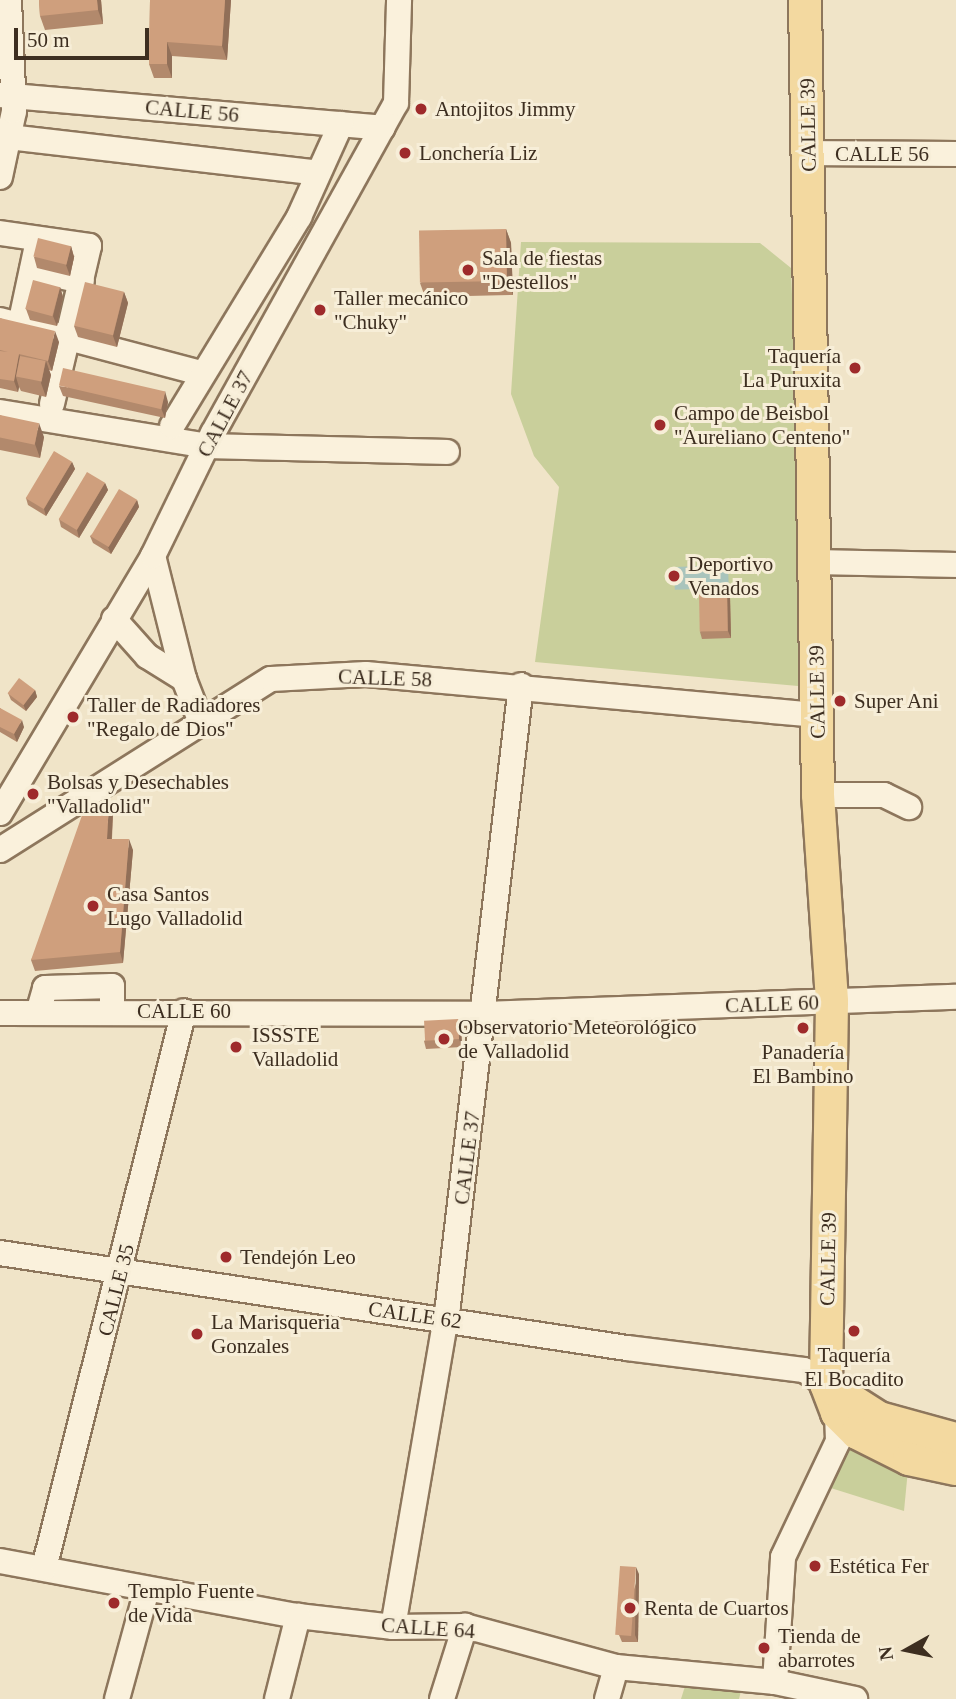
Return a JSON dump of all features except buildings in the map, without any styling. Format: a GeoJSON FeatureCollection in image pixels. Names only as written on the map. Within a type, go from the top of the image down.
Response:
{"type":"FeatureCollection","features":[{"type":"Feature","properties":{"kind":"main road","name":"CALLE 39"},"geometry":{"type":"LineString","coordinates":[[805,0],[818,795],[832,1002],[836,1398]]}},
{"type":"Feature","properties":{"kind":"main road"},"geometry":{"type":"LineString","coordinates":[[836,1398],[879,1418],[956,1439]]}},
{"type":"Feature","properties":{"kind":"main road"},"geometry":{"type":"LineString","coordinates":[[836,1398],[857,1433],[909,1459],[956,1469]]}},
{"type":"Feature","properties":{"kind":"street"},"geometry":{"type":"LineString","coordinates":[[0,177],[10,101],[9,0]]}},
{"type":"Feature","properties":{"kind":"street","name":"CALLE 37"},"geometry":{"type":"LineString","coordinates":[[3,804],[153,556],[210,439],[396,103],[399,0]]}},
{"type":"Feature","properties":{"kind":"street","name":"CALLE 56"},"geometry":{"type":"LineString","coordinates":[[10,101],[383,128]]}},
{"type":"Feature","properties":{"kind":"street"},"geometry":{"type":"LineString","coordinates":[[172,426],[201,373],[299,217],[341,124]]}},
{"type":"Feature","properties":{"kind":"street"},"geometry":{"type":"LineString","coordinates":[[4,136],[318,173]]}},
{"type":"Feature","properties":{"kind":"street","name":"CALLE 56"},"geometry":{"type":"LineString","coordinates":[[809,153],[956,154]]}},
{"type":"Feature","properties":{"kind":"street"},"geometry":{"type":"LineString","coordinates":[[0,233],[89,246],[52,404]]}},
{"type":"Feature","properties":{"kind":"street"},"geometry":{"type":"LineString","coordinates":[[38,240],[32,270],[10,323],[69,336],[201,373]]}},
{"type":"Feature","properties":{"kind":"street"},"geometry":{"type":"LineString","coordinates":[[32,270],[82,281]]}},
{"type":"Feature","properties":{"kind":"street"},"geometry":{"type":"LineString","coordinates":[[0,395],[172,426],[210,439]]}},
{"type":"Feature","properties":{"kind":"street"},"geometry":{"type":"LineString","coordinates":[[0,412],[210,439],[447,452]]}},
{"type":"Feature","properties":{"kind":"street"},"geometry":{"type":"LineString","coordinates":[[153,556],[184,679],[200,720]]}},
{"type":"Feature","properties":{"kind":"street"},"geometry":{"type":"LineString","coordinates":[[815,562],[956,565]]}},
{"type":"Feature","properties":{"kind":"street"},"geometry":{"type":"LineString","coordinates":[[114,619],[147,656],[184,679]]}},
{"type":"Feature","properties":{"kind":"street","name":"CALLE 58"},"geometry":{"type":"LineString","coordinates":[[0,850],[200,720],[271,679],[366,674],[522,685],[818,715]]}},
{"type":"Feature","properties":{"kind":"street","name":"CALLE 37"},"geometry":{"type":"LineString","coordinates":[[393,1627],[445,1319],[485,1014],[522,685]]}},
{"type":"Feature","properties":{"kind":"street"},"geometry":{"type":"LineString","coordinates":[[818,795],[884,795],[909,807]]}},
{"type":"Feature","properties":{"kind":"street","name":"CALLE 60"},"geometry":{"type":"LineString","coordinates":[[0,1013],[184,1011],[485,1014],[832,1002],[846,998],[956,997]]}},
{"type":"Feature","properties":{"kind":"street","name":"CALLE 35"},"geometry":{"type":"LineString","coordinates":[[44,1568],[184,1011]]}},
{"type":"Feature","properties":{"kind":"street","name":"CALLE 62"},"geometry":{"type":"LineString","coordinates":[[0,1253],[120,1274],[445,1319],[627,1348],[804,1370],[836,1398]]}},
{"type":"Feature","properties":{"kind":"street","name":"CALLE 39"},"geometry":{"type":"LineString","coordinates":[[775,1682],[783,1557],[838,1441],[836,1398]]}},
{"type":"Feature","properties":{"kind":"street","name":"CALLE 64"},"geometry":{"type":"LineString","coordinates":[[0,1561],[298,1616],[393,1627],[464,1626],[616,1667],[775,1682],[855,1699]]}},
{"type":"Feature","properties":{"kind":"street"},"geometry":{"type":"LineString","coordinates":[[117,1699],[147,1589]]}},
{"type":"Feature","properties":{"kind":"street"},"geometry":{"type":"LineString","coordinates":[[277,1699],[298,1616]]}},
{"type":"Feature","properties":{"kind":"street"},"geometry":{"type":"LineString","coordinates":[[442,1699],[464,1626]]}},
{"type":"Feature","properties":{"kind":"street"},"geometry":{"type":"LineString","coordinates":[[607,1699],[616,1667]]}},
{"type":"Feature","properties":{"kind":"green space","name":"Campo de Beisbol \"Aureliano Centeno\""},"geometry":{"type":"Polygon","coordinates":[[[521,242],[760,243],[791,268],[801,542],[798,686],[535,662],[559,487],[534,456],[511,394],[521,242]]]}},
{"type":"Feature","properties":{"kind":"green space"},"geometry":{"type":"Polygon","coordinates":[[[838,1441],[909,1459],[904,1511],[818,1484],[838,1441]]]}},
{"type":"Feature","properties":{"kind":"green space"},"geometry":{"type":"Polygon","coordinates":[[[687,1680],[741,1691],[739,1699],[681,1699],[687,1680]]]}},
{"type":"Feature","properties":{"kind":"water"},"geometry":{"type":"Polygon","coordinates":[[[728,565],[729,588],[675,590],[674,567],[728,565]]]}},
{"type":"Feature","properties":{"kind":"place","name":"Antojitos Jimmy"},"geometry":{"type":"Point","coordinates":[421,109]}},
{"type":"Feature","properties":{"kind":"place","name":"Lonchería Liz"},"geometry":{"type":"Point","coordinates":[405,153]}},
{"type":"Feature","properties":{"kind":"place","name":"Sala de fiestas \"Destellos\""},"geometry":{"type":"Point","coordinates":[468,270]}},
{"type":"Feature","properties":{"kind":"place","name":"Taller mecánico \"Chuky\""},"geometry":{"type":"Point","coordinates":[320,310]}},
{"type":"Feature","properties":{"kind":"place","name":"Taquería La Puruxita"},"geometry":{"type":"Point","coordinates":[855,368]}},
{"type":"Feature","properties":{"kind":"place","name":"Campo de Beisbol \"Aureliano Centeno\""},"geometry":{"type":"Point","coordinates":[660,425]}},
{"type":"Feature","properties":{"kind":"place","name":"Deportivo Venados"},"geometry":{"type":"Point","coordinates":[674,576]}},
{"type":"Feature","properties":{"kind":"place","name":"Super Ani"},"geometry":{"type":"Point","coordinates":[840,701]}},
{"type":"Feature","properties":{"kind":"place","name":"Taller de Radiadores \"Regalo de Dios\""},"geometry":{"type":"Point","coordinates":[73,717]}},
{"type":"Feature","properties":{"kind":"place","name":"Bolsas y Desechables \"Valladolid\""},"geometry":{"type":"Point","coordinates":[33,794]}},
{"type":"Feature","properties":{"kind":"place","name":"Casa Santos Lugo Valladolid"},"geometry":{"type":"Point","coordinates":[93,906]}},
{"type":"Feature","properties":{"kind":"place","name":"Panadería El Bambino"},"geometry":{"type":"Point","coordinates":[803,1028]}},
{"type":"Feature","properties":{"kind":"place","name":"Observatorio Meteorológico de Valladolid"},"geometry":{"type":"Point","coordinates":[444,1039]}},
{"type":"Feature","properties":{"kind":"place","name":"ISSSTE Valladolid"},"geometry":{"type":"Point","coordinates":[236,1047]}},
{"type":"Feature","properties":{"kind":"place","name":"Tendejón Leo"},"geometry":{"type":"Point","coordinates":[226,1257]}},
{"type":"Feature","properties":{"kind":"place","name":"Taquería El Bocadito"},"geometry":{"type":"Point","coordinates":[854,1331]}},
{"type":"Feature","properties":{"kind":"place","name":"La Marisqueria Gonzales"},"geometry":{"type":"Point","coordinates":[197,1334]}},
{"type":"Feature","properties":{"kind":"place","name":"Estética Fer"},"geometry":{"type":"Point","coordinates":[815,1566]}},
{"type":"Feature","properties":{"kind":"place","name":"Templo Fuente de Vida"},"geometry":{"type":"Point","coordinates":[114,1603]}},
{"type":"Feature","properties":{"kind":"place","name":"Renta de Cuartos"},"geometry":{"type":"Point","coordinates":[630,1608]}},
{"type":"Feature","properties":{"kind":"place","name":"Tienda de abarrotes"},"geometry":{"type":"Point","coordinates":[764,1648]}}]}
